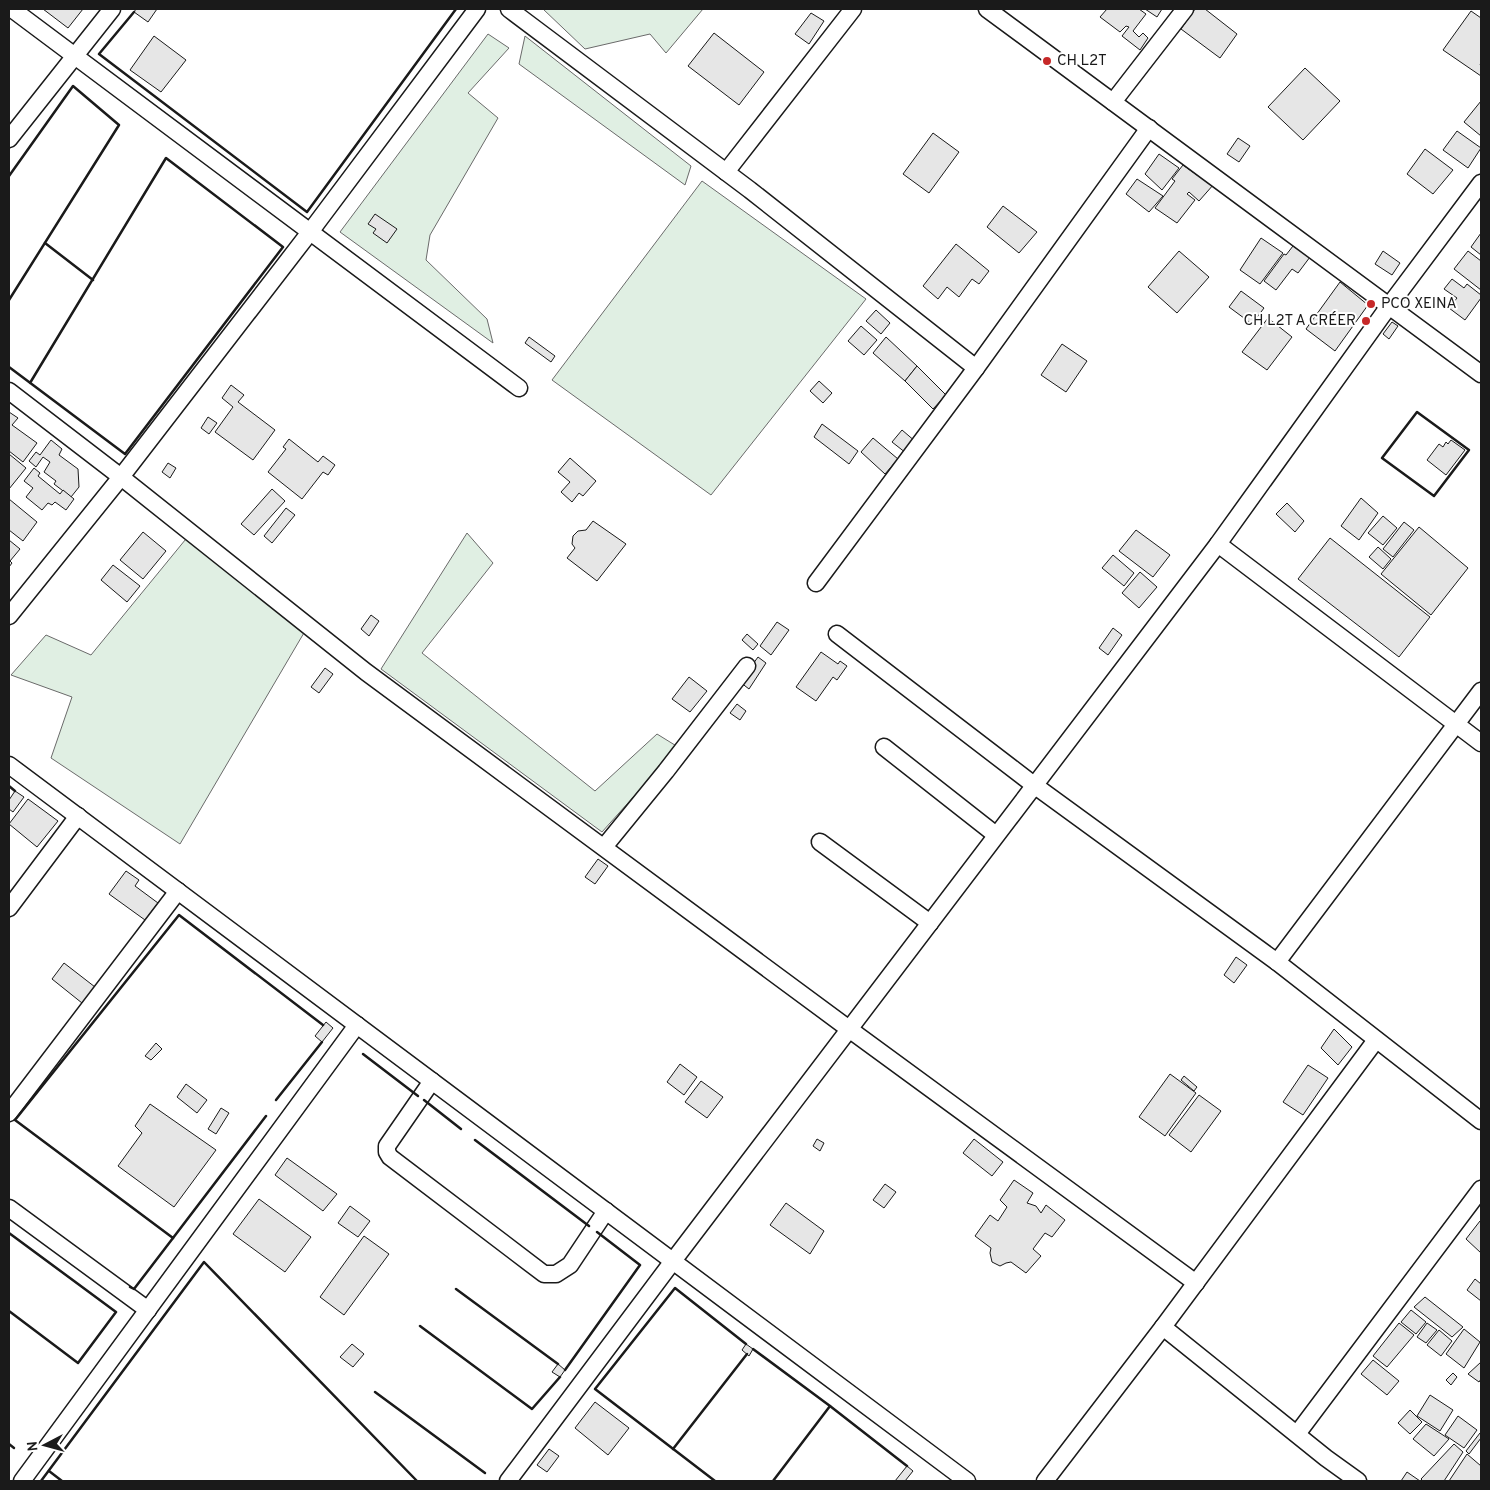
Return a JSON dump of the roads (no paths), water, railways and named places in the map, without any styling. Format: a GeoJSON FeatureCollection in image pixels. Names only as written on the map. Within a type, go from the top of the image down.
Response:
{"type":"FeatureCollection","features":[{"type":"Feature","properties":{"kind":"street"},"geometry":{"type":"LineString","coordinates":[[12,9],[519,388]]}},
{"type":"Feature","properties":{"kind":"street"},"geometry":{"type":"LineString","coordinates":[[9,139],[112,9]]}},
{"type":"Feature","properties":{"kind":"street"},"geometry":{"type":"LineString","coordinates":[[9,616],[121,477],[310,232],[477,9]]}},
{"type":"Feature","properties":{"kind":"street"},"geometry":{"type":"LineString","coordinates":[[508,9],[726,172],[976,368]]}},
{"type":"Feature","properties":{"kind":"street"},"geometry":{"type":"LineString","coordinates":[[726,172],[853,9]]}},
{"type":"Feature","properties":{"kind":"street"},"geometry":{"type":"LineString","coordinates":[[987,9],[1481,374]]}},
{"type":"Feature","properties":{"kind":"street"},"geometry":{"type":"LineString","coordinates":[[1114,102],[1185,9]]}},
{"type":"Feature","properties":{"kind":"street"},"geometry":{"type":"LineString","coordinates":[[816,583],[976,368],[1149,128]]}},
{"type":"Feature","properties":{"kind":"street"},"geometry":{"type":"LineString","coordinates":[[508,1481],[1218,544],[1481,183]]}},
{"type":"Feature","properties":{"kind":"street"},"geometry":{"type":"LineString","coordinates":[[9,391],[121,477],[366,672],[849,1029],[1196,1282]]}},
{"type":"Feature","properties":{"kind":"street"},"geometry":{"type":"LineString","coordinates":[[1218,544],[1481,743]]}},
{"type":"Feature","properties":{"kind":"street"},"geometry":{"type":"LineString","coordinates":[[837,634],[1034,785],[1277,962],[1481,1121]]}},
{"type":"Feature","properties":{"kind":"street"},"geometry":{"type":"LineString","coordinates":[[604,847],[666,771],[747,666]]}},
{"type":"Feature","properties":{"kind":"street"},"geometry":{"type":"LineString","coordinates":[[1277,962],[1481,691]]}},
{"type":"Feature","properties":{"kind":"street"},"geometry":{"type":"LineString","coordinates":[[884,747],[996,835]]}},
{"type":"Feature","properties":{"kind":"street"},"geometry":{"type":"LineString","coordinates":[[9,765],[967,1481]]}},
{"type":"Feature","properties":{"kind":"street"},"geometry":{"type":"LineString","coordinates":[[9,908],[78,816]]}},
{"type":"Feature","properties":{"kind":"street"},"geometry":{"type":"LineString","coordinates":[[820,842],[930,923]]}},
{"type":"Feature","properties":{"kind":"street"},"geometry":{"type":"LineString","coordinates":[[9,1113],[178,891]]}},
{"type":"Feature","properties":{"kind":"street"},"geometry":{"type":"LineString","coordinates":[[22,1481],[357,1025]]}},
{"type":"Feature","properties":{"kind":"street"},"geometry":{"type":"LineString","coordinates":[[1045,1481],[1163,1327],[1376,1040]]}},
{"type":"Feature","properties":{"kind":"street"},"geometry":{"type":"LineString","coordinates":[[432,1081],[387,1146],[387,1152],[390,1157],[544,1274],[556,1274],[570,1265],[606,1211]]}},
{"type":"Feature","properties":{"kind":"street"},"geometry":{"type":"LineString","coordinates":[[1297,1434],[1481,1189]]}},
{"type":"Feature","properties":{"kind":"street"},"geometry":{"type":"LineString","coordinates":[[9,1208],[148,1310]]}},
{"type":"Feature","properties":{"kind":"street"},"geometry":{"type":"LineString","coordinates":[[1163,1327],[1358,1481]]}},
{"type":"Feature","properties":{"kind":"place","name":"CH L2T"},"geometry":{"type":"Point","coordinates":[1047,61]}},
{"type":"Feature","properties":{"kind":"place","name":"PCO XEINA"},"geometry":{"type":"Point","coordinates":[1371,304]}},
{"type":"Feature","properties":{"kind":"place","name":"CH L2T A CRÉER"},"geometry":{"type":"Point","coordinates":[1366,321]}}]}
